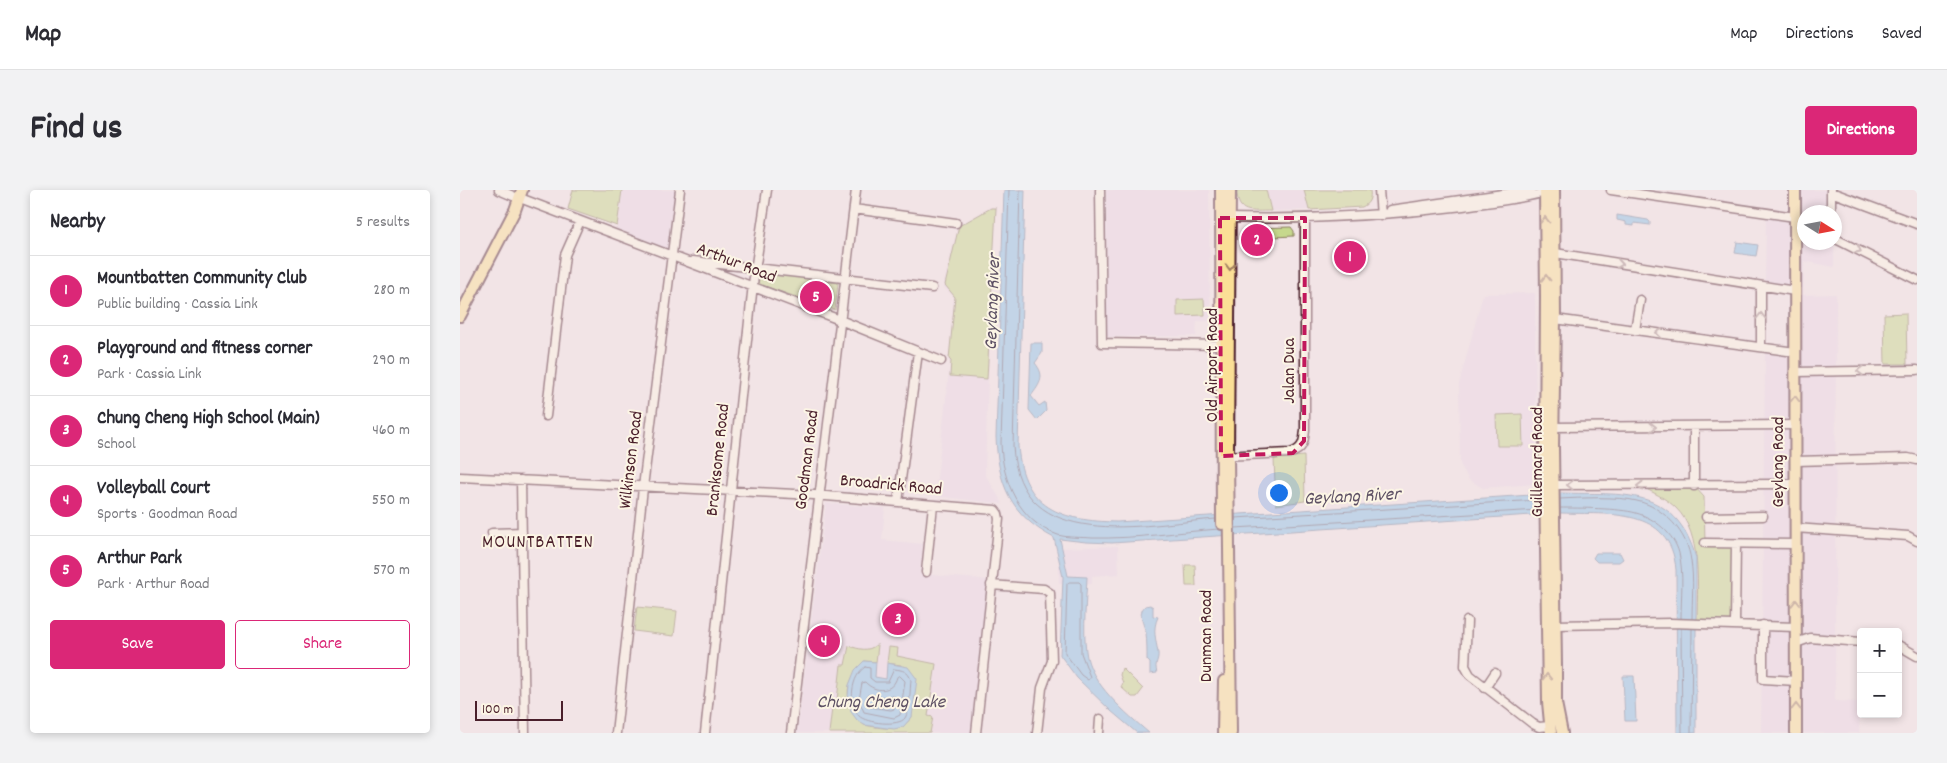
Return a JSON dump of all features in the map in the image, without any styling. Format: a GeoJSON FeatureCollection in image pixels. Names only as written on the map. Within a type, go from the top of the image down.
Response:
{"type":"FeatureCollection","features":[{"type":"Feature","properties":{"kind":"main road","name":"Old Airport Road"},"geometry":{"type":"LineString","coordinates":[[1221,190],[1225,218],[1225,456]]}},
{"type":"Feature","properties":{"kind":"main road","name":"Old Airport Road"},"geometry":{"type":"LineString","coordinates":[[1225,540],[1225,456],[1221,344],[1225,218],[1230,190]]}},
{"type":"Feature","properties":{"kind":"main road","name":"Guillemard Road"},"geometry":{"type":"LineString","coordinates":[[1549,190],[1555,253],[1548,702],[1550,729]]}},
{"type":"Feature","properties":{"kind":"main road","name":"Guillemard Road"},"geometry":{"type":"LineString","coordinates":[[1549,190],[1551,486]]}},
{"type":"Feature","properties":{"kind":"main road","name":"Geylang Road"},"geometry":{"type":"LineString","coordinates":[[1795,190],[1798,205]]}},
{"type":"Feature","properties":{"kind":"main road"},"geometry":{"type":"LineString","coordinates":[[460,316],[508,221],[517,193]]}},
{"type":"Feature","properties":{"kind":"main road","name":"Geylang Road"},"geometry":{"type":"LineString","coordinates":[[1796,733],[1795,291],[1798,250]]}},
{"type":"Feature","properties":{"kind":"main road","name":"Guillemard Road"},"geometry":{"type":"LineString","coordinates":[[1550,517],[1555,625],[1556,703],[1562,733]]}},
{"type":"Feature","properties":{"kind":"main road","name":"Dunman Road"},"geometry":{"type":"LineString","coordinates":[[1223,733],[1225,540]]}},
{"type":"Feature","properties":{"kind":"main road","name":"Dunman Road"},"geometry":{"type":"LineString","coordinates":[[1225,540],[1231,733]]}},
{"type":"Feature","properties":{"kind":"street","name":"Arthur Road"},"geometry":{"type":"LineString","coordinates":[[498,190],[517,193],[580,221],[840,320],[941,361]]}},
{"type":"Feature","properties":{"kind":"street","name":"Wilkinson Road"},"geometry":{"type":"LineString","coordinates":[[616,733],[680,190]]}},
{"type":"Feature","properties":{"kind":"street","name":"Branksome Road"},"geometry":{"type":"LineString","coordinates":[[705,733],[752,288],[767,190]]}},
{"type":"Feature","properties":{"kind":"street","name":"Goodman Road"},"geometry":{"type":"LineString","coordinates":[[791,733],[856,190]]}},
{"type":"Feature","properties":{"kind":"street"},"geometry":{"type":"LineString","coordinates":[[1100,190],[1102,343],[1221,344]]}},
{"type":"Feature","properties":{"kind":"street"},"geometry":{"type":"LineString","coordinates":[[1379,190],[1381,213]]}},
{"type":"Feature","properties":{"kind":"street"},"geometry":{"type":"LineString","coordinates":[[1225,218],[1361,216],[1476,194],[1531,190]]}},
{"type":"Feature","properties":{"kind":"street"},"geometry":{"type":"LineString","coordinates":[[1381,213],[1475,204],[1549,190]]}},
{"type":"Feature","properties":{"kind":"street"},"geometry":{"type":"LineString","coordinates":[[1611,190],[1797,220]]}},
{"type":"Feature","properties":{"kind":"street"},"geometry":{"type":"LineString","coordinates":[[1830,205],[1831,191],[1917,224]]}},
{"type":"Feature","properties":{"kind":"street"},"geometry":{"type":"LineString","coordinates":[[854,209],[956,223]]}},
{"type":"Feature","properties":{"kind":"street","name":"Jalan Dua"},"geometry":{"type":"LineString","coordinates":[[1225,456],[1293,453],[1300,449],[1304,441],[1305,218]]}},
{"type":"Feature","properties":{"kind":"street"},"geometry":{"type":"LineString","coordinates":[[546,416],[565,255],[580,221]]}},
{"type":"Feature","properties":{"kind":"street"},"geometry":{"type":"LineString","coordinates":[[1842,242],[1917,280]]}},
{"type":"Feature","properties":{"kind":"street"},"geometry":{"type":"LineString","coordinates":[[1555,253],[1795,291]]}},
{"type":"Feature","properties":{"kind":"street"},"geometry":{"type":"LineString","coordinates":[[684,260],[932,288]]}},
{"type":"Feature","properties":{"kind":"street"},"geometry":{"type":"LineString","coordinates":[[1761,286],[1761,347]]}},
{"type":"Feature","properties":{"kind":"street"},"geometry":{"type":"LineString","coordinates":[[1635,330],[1636,314],[1640,300]]}},
{"type":"Feature","properties":{"kind":"street"},"geometry":{"type":"LineString","coordinates":[[1555,319],[1795,352]]}},
{"type":"Feature","properties":{"kind":"street"},"geometry":{"type":"LineString","coordinates":[[898,502],[918,352]]}},
{"type":"Feature","properties":{"kind":"street"},"geometry":{"type":"LineString","coordinates":[[1795,372],[1917,370]]}},
{"type":"Feature","properties":{"kind":"street"},"geometry":{"type":"LineString","coordinates":[[1553,427],[1795,425]]}},
{"type":"Feature","properties":{"kind":"street"},"geometry":{"type":"LineString","coordinates":[[1694,427],[1694,486]]}},
{"type":"Feature","properties":{"kind":"street"},"geometry":{"type":"LineString","coordinates":[[1796,461],[1908,458],[1917,460]]}},
{"type":"Feature","properties":{"kind":"street","name":"Broadrick Road"},"geometry":{"type":"LineString","coordinates":[[460,477],[730,490],[995,510],[999,516],[992,585]]}},
{"type":"Feature","properties":{"kind":"street"},"geometry":{"type":"LineString","coordinates":[[521,480],[525,733]]}},
{"type":"Feature","properties":{"kind":"street"},"geometry":{"type":"LineString","coordinates":[[1551,486],[1796,484]]}},
{"type":"Feature","properties":{"kind":"street"},"geometry":{"type":"LineString","coordinates":[[926,572],[933,505]]}},
{"type":"Feature","properties":{"kind":"street"},"geometry":{"type":"LineString","coordinates":[[1706,517],[1763,516]]}},
{"type":"Feature","properties":{"kind":"street"},"geometry":{"type":"LineString","coordinates":[[1795,528],[1908,536],[1917,541]]}},
{"type":"Feature","properties":{"kind":"street"},"geometry":{"type":"LineString","coordinates":[[492,533],[522,532]]}},
{"type":"Feature","properties":{"kind":"street"},"geometry":{"type":"LineString","coordinates":[[1705,543],[1796,544]]}},
{"type":"Feature","properties":{"kind":"street"},"geometry":{"type":"LineString","coordinates":[[1735,624],[1736,544]]}},
{"type":"Feature","properties":{"kind":"street"},"geometry":{"type":"LineString","coordinates":[[976,733],[992,585],[1044,589],[1050,593],[1052,661],[1042,688],[1037,733]]}},
{"type":"Feature","properties":{"kind":"street"},"geometry":{"type":"LineString","coordinates":[[1467,620],[1465,666],[1470,675],[1533,724],[1550,729]]}},
{"type":"Feature","properties":{"kind":"street"},"geometry":{"type":"LineString","coordinates":[[1555,625],[1674,623],[1796,627]]}},
{"type":"Feature","properties":{"kind":"street"},"geometry":{"type":"LineString","coordinates":[[1763,626],[1763,679],[1796,681]]}},
{"type":"Feature","properties":{"kind":"street"},"geometry":{"type":"LineString","coordinates":[[1796,642],[1810,638],[1857,642]]}},
{"type":"Feature","properties":{"kind":"street"},"geometry":{"type":"LineString","coordinates":[[1902,647],[1917,656]]}},
{"type":"Feature","properties":{"kind":"street"},"geometry":{"type":"LineString","coordinates":[[1485,688],[1495,673]]}},
{"type":"Feature","properties":{"kind":"street"},"geometry":{"type":"LineString","coordinates":[[1099,733],[1100,719]]}},
{"type":"Feature","properties":{"kind":"highlighted area"},"geometry":{"type":"Polygon","coordinates":[[[1220,218],[1305,218],[1304,441],[1293,453],[1221,456],[1220,218]]]}},
{"type":"Feature","properties":{"kind":"shaded area"},"geometry":{"type":"Polygon","coordinates":[[[622,190],[675,190],[667,249],[617,229],[622,190]]]}},
{"type":"Feature","properties":{"kind":"shaded area"},"geometry":{"type":"Polygon","coordinates":[[[1106,190],[1209,190],[1210,321],[1197,321],[1196,336],[1109,337],[1107,334],[1106,190]]]}},
{"type":"Feature","properties":{"kind":"shaded area"},"geometry":{"type":"Polygon","coordinates":[[[1266,190],[1304,190],[1309,210],[1271,211],[1266,190]]]}},
{"type":"Feature","properties":{"kind":"shaded area"},"geometry":{"type":"Polygon","coordinates":[[[1789,190],[1832,190],[1833,205],[1797,205],[1797,250],[1834,250],[1834,267],[1804,261],[1803,295],[1836,294],[1835,701],[1857,702],[1857,718],[1860,718],[1859,733],[1761,733],[1765,352],[1802,359],[1790,286],[1765,282],[1766,215],[1789,219],[1789,190]]]}},
{"type":"Feature","properties":{"kind":"shaded area"},"geometry":{"type":"Polygon","coordinates":[[[990,207],[997,207],[985,474],[1003,504],[935,496],[950,362],[948,360],[954,297],[943,286],[958,226],[990,207]]]}},
{"type":"Feature","properties":{"kind":"shaded area"},"geometry":{"type":"Polygon","coordinates":[[[1535,293],[1536,484],[1483,488],[1469,480],[1460,464],[1459,384],[1483,294],[1535,293]]]}},
{"type":"Feature","properties":{"kind":"shaded area"},"geometry":{"type":"Polygon","coordinates":[[[826,503],[885,508],[882,540],[923,544],[920,574],[990,580],[973,733],[797,733],[826,503]]]}},
{"type":"Feature","properties":{"kind":"shaded area"},"geometry":{"type":"Polygon","coordinates":[[[1118,546],[1119,574],[1092,576],[1092,584],[1059,584],[1059,548],[1118,546]]]}},
{"type":"Feature","properties":{"kind":"green space"},"geometry":{"type":"Polygon","coordinates":[[[573,190],[622,190],[617,226],[568,209],[573,190]]]}},
{"type":"Feature","properties":{"kind":"green space"},"geometry":{"type":"Polygon","coordinates":[[[1237,190],[1266,190],[1271,211],[1251,211],[1242,208],[1237,190]]]}},
{"type":"Feature","properties":{"kind":"green space"},"geometry":{"type":"Polygon","coordinates":[[[1304,190],[1370,190],[1370,195],[1368,202],[1362,207],[1309,210],[1304,190]]]}},
{"type":"Feature","properties":{"kind":"green space"},"geometry":{"type":"Polygon","coordinates":[[[991,208],[996,208],[987,379],[950,376],[951,361],[949,359],[955,297],[945,285],[959,226],[991,208]]]}},
{"type":"Feature","properties":{"kind":"green space"},"geometry":{"type":"Polygon","coordinates":[[[1291,227],[1294,231],[1294,236],[1273,237],[1273,242],[1270,242],[1269,251],[1266,252],[1261,248],[1242,248],[1241,237],[1250,228],[1291,227]]]}},
{"type":"Feature","properties":{"kind":"green space"},"geometry":{"type":"Polygon","coordinates":[[[760,272],[838,283],[835,310],[758,284],[760,272]]]}},
{"type":"Feature","properties":{"kind":"green space"},"geometry":{"type":"Polygon","coordinates":[[[1204,299],[1205,315],[1177,316],[1177,300],[1204,299]]]}},
{"type":"Feature","properties":{"kind":"green space"},"geometry":{"type":"Polygon","coordinates":[[[1906,313],[1907,364],[1885,364],[1884,314],[1906,313]]]}},
{"type":"Feature","properties":{"kind":"green space"},"geometry":{"type":"Polygon","coordinates":[[[1522,414],[1523,446],[1497,446],[1496,415],[1522,414]]]}},
{"type":"Feature","properties":{"kind":"green space"},"geometry":{"type":"Polygon","coordinates":[[[1304,456],[1305,501],[1276,505],[1274,459],[1304,456]]]}},
{"type":"Feature","properties":{"kind":"green space"},"geometry":{"type":"Polygon","coordinates":[[[1640,486],[1694,486],[1704,497],[1705,543],[1736,544],[1735,624],[1697,624],[1697,563],[1691,532],[1685,519],[1672,504],[1640,486]]]}},
{"type":"Feature","properties":{"kind":"green space"},"geometry":{"type":"Polygon","coordinates":[[[1185,565],[1195,565],[1196,586],[1186,586],[1185,565]]]}},
{"type":"Feature","properties":{"kind":"green space"},"geometry":{"type":"Polygon","coordinates":[[[637,607],[677,611],[674,636],[634,631],[637,607]]]}},
{"type":"Feature","properties":{"kind":"green space"},"geometry":{"type":"Polygon","coordinates":[[[810,633],[839,637],[837,648],[809,644],[810,633]]]}},
{"type":"Feature","properties":{"kind":"green space"},"geometry":{"type":"Polygon","coordinates":[[[878,645],[876,662],[864,661],[851,680],[848,693],[864,725],[884,728],[896,727],[907,722],[912,717],[901,665],[887,663],[889,647],[898,648],[897,656],[936,664],[928,716],[933,717],[930,733],[829,733],[832,708],[837,700],[841,665],[845,665],[849,646],[867,649],[878,645]]]}},
{"type":"Feature","properties":{"kind":"green space"},"geometry":{"type":"Polygon","coordinates":[[[1122,668],[1143,689],[1137,697],[1132,697],[1121,687],[1123,683],[1120,675],[1122,668]]]}},
{"type":"Feature","properties":{"kind":"water","name":"Geylang River"},"geometry":{"type":"Polygon","coordinates":[[[1004,190],[1025,190],[1018,446],[1021,467],[1028,484],[1037,497],[1049,507],[1079,519],[1117,522],[1562,493],[1625,495],[1644,499],[1660,506],[1675,517],[1687,534],[1696,558],[1696,733],[1677,733],[1676,570],[1672,549],[1663,534],[1650,524],[1634,518],[1617,515],[1562,513],[1112,543],[1060,539],[1068,576],[1087,577],[1085,633],[1089,663],[1094,675],[1110,697],[1149,733],[1137,733],[1077,678],[1060,655],[1063,577],[1054,538],[1039,529],[1017,508],[1009,496],[1000,469],[996,437],[1004,190]]]}},
{"type":"Feature","properties":{"kind":"water"},"geometry":{"type":"Polygon","coordinates":[[[1617,215],[1648,220],[1650,225],[1634,223],[1634,226],[1626,225],[1626,222],[1617,220],[1617,215]]]}},
{"type":"Feature","properties":{"kind":"water"},"geometry":{"type":"Polygon","coordinates":[[[1737,242],[1758,245],[1756,256],[1735,253],[1737,242]]]}},
{"type":"Feature","properties":{"kind":"water"},"geometry":{"type":"Polygon","coordinates":[[[1031,343],[1042,343],[1042,353],[1035,363],[1041,376],[1037,388],[1031,396],[1039,406],[1045,402],[1046,411],[1037,420],[1029,410],[1031,343]]]}},
{"type":"Feature","properties":{"kind":"water"},"geometry":{"type":"Polygon","coordinates":[[[1596,553],[1620,553],[1623,559],[1619,562],[1597,562],[1593,558],[1596,553]]]}},
{"type":"Feature","properties":{"kind":"water"},"geometry":{"type":"Polygon","coordinates":[[[1150,605],[1153,607],[1153,616],[1158,617],[1155,630],[1158,656],[1157,673],[1150,674],[1150,663],[1147,660],[1146,633],[1141,616],[1145,606],[1150,605]]]}},
{"type":"Feature","properties":{"kind":"water","name":"Chung Cheng Lake"},"geometry":{"type":"Polygon","coordinates":[[[864,661],[876,662],[875,677],[886,679],[887,663],[908,667],[917,679],[912,717],[903,727],[894,729],[864,725],[851,712],[848,696],[849,685],[855,670],[864,661]]]}},
{"type":"Feature","properties":{"kind":"water"},"geometry":{"type":"Polygon","coordinates":[[[1623,676],[1634,676],[1636,721],[1625,721],[1623,676]]]}},
{"type":"Feature","properties":{"kind":"place","name":"Playground and fitness corner"},"geometry":{"type":"Point","coordinates":[1257,240]}},
{"type":"Feature","properties":{"kind":"place","name":"Mountbatten Community Club"},"geometry":{"type":"Point","coordinates":[1350,257]}},
{"type":"Feature","properties":{"kind":"place","name":"Arthur Park"},"geometry":{"type":"Point","coordinates":[816,297]}},
{"type":"Feature","properties":{"kind":"place","name":"Chung Cheng High School (Main)"},"geometry":{"type":"Point","coordinates":[898,619]}},
{"type":"Feature","properties":{"kind":"place","name":"Volleyball Court"},"geometry":{"type":"Point","coordinates":[824,641]}},
{"type":"Feature","properties":{"kind":"district","name":"MOUNTBATTEN"},"geometry":{"type":"Point","coordinates":[538,543]}}]}
